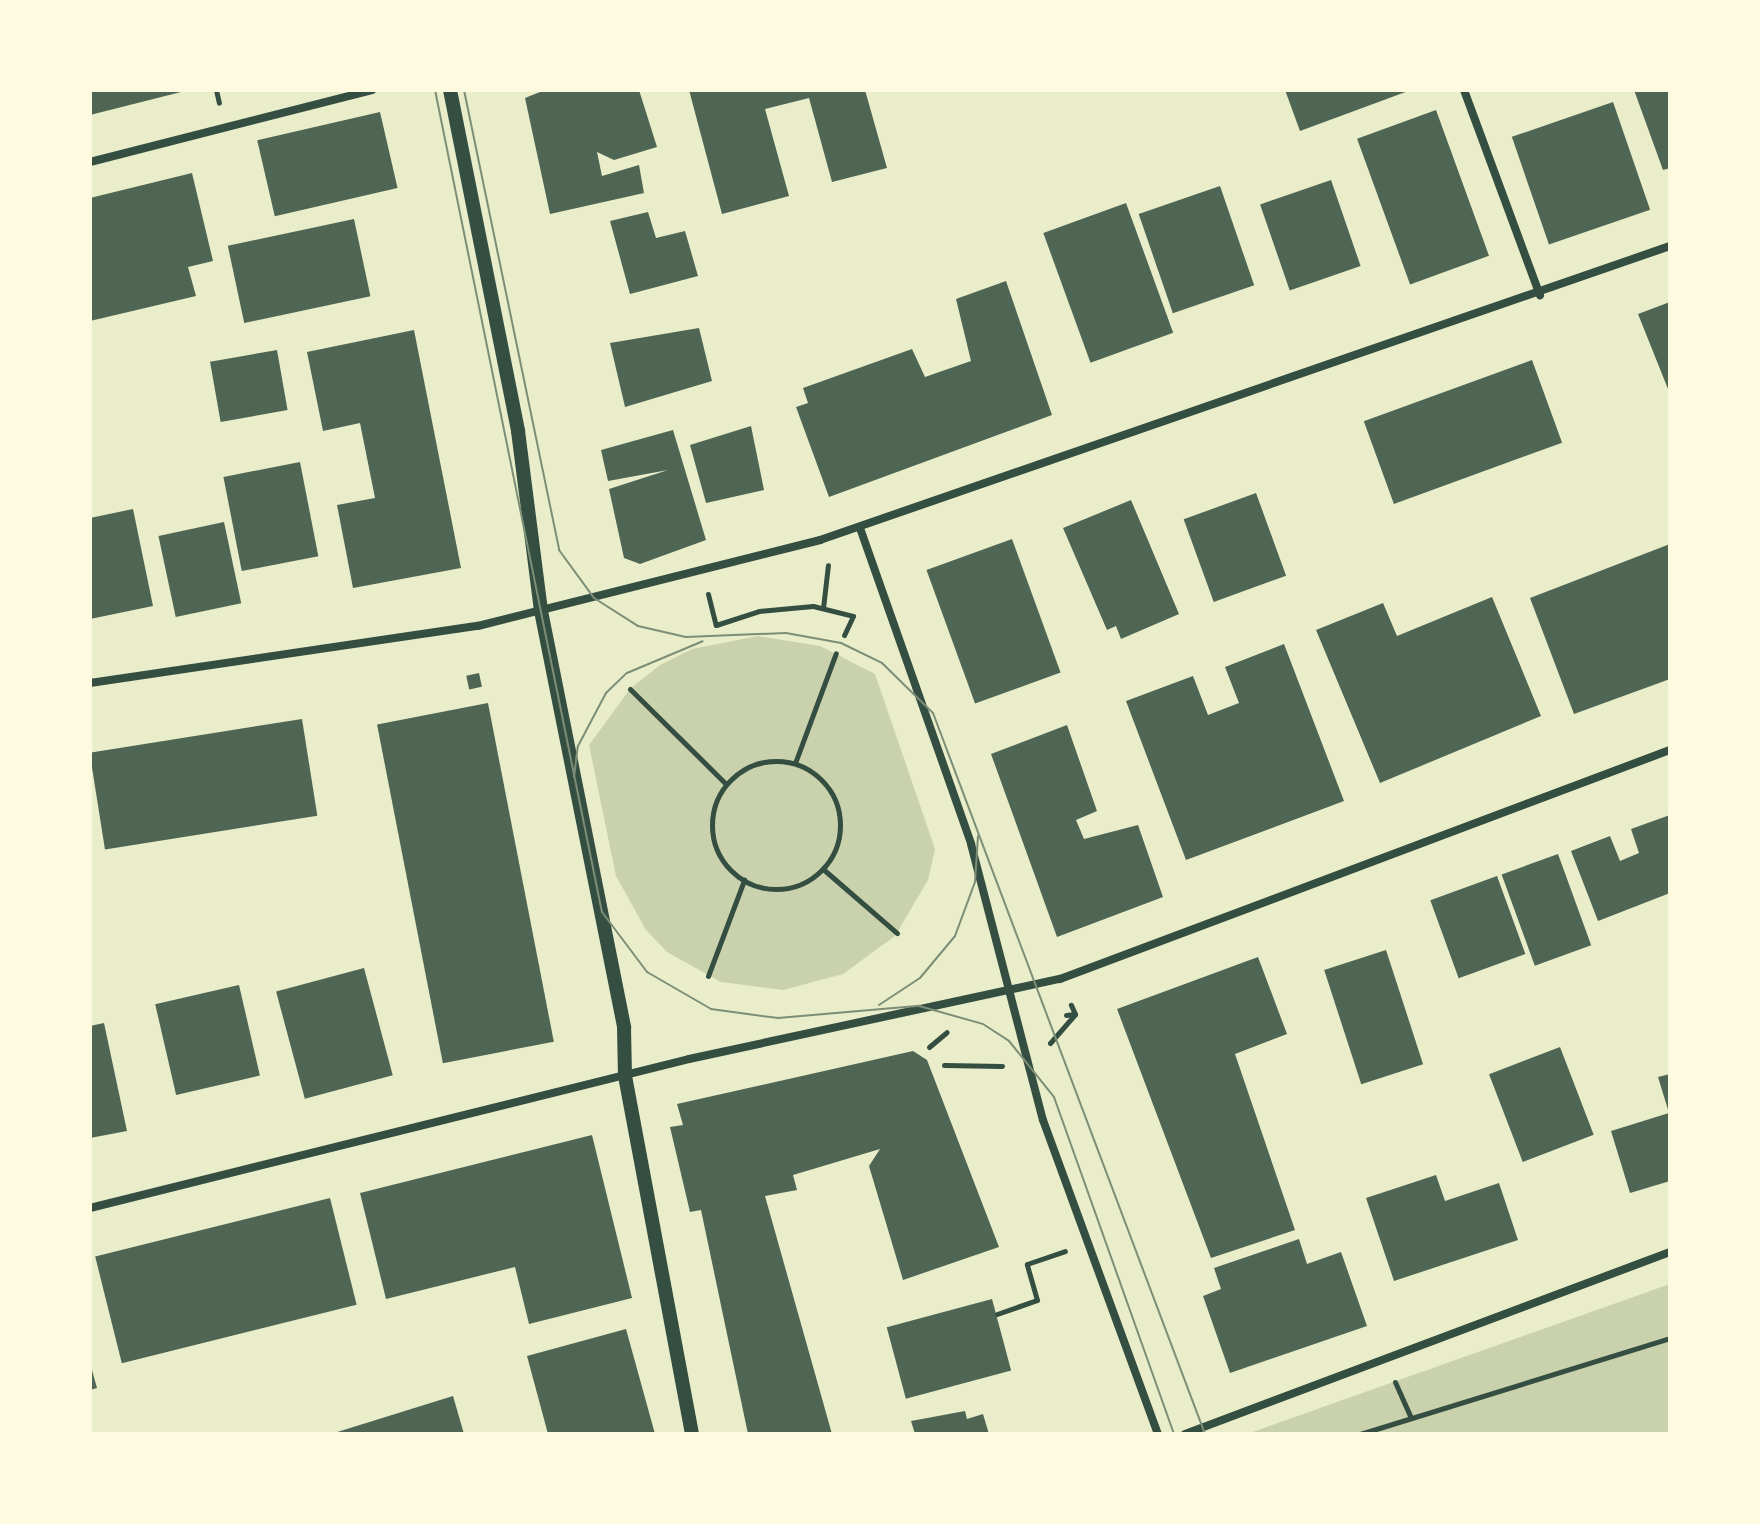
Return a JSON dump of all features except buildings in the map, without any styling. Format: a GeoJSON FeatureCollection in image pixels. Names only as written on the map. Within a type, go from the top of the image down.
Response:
{"type":"FeatureCollection","features":[{"type":"Feature","properties":{"kind":"street"},"geometry":{"type":"LineString","coordinates":[[90,162],[372,90]]}},
{"type":"Feature","properties":{"kind":"street"},"geometry":{"type":"LineString","coordinates":[[450,90],[518,431],[541,611],[624,1028],[625,1076],[692,1434]]}},
{"type":"Feature","properties":{"kind":"street"},"geometry":{"type":"LineString","coordinates":[[1464,90],[1540,295]]}},
{"type":"Feature","properties":{"kind":"street"},"geometry":{"type":"LineString","coordinates":[[90,683],[541,611],[860,528],[1540,295],[1670,246]]}},
{"type":"Feature","properties":{"kind":"street"},"geometry":{"type":"LineString","coordinates":[[860,528],[971,844],[1030,1066],[1088,1243],[1158,1434]]}},
{"type":"Feature","properties":{"kind":"street"},"geometry":{"type":"LineString","coordinates":[[90,1208],[625,1076],[1060,979],[1670,750]]}},
{"type":"Feature","properties":{"kind":"street"},"geometry":{"type":"LineString","coordinates":[[1185,1434],[1670,1252]]}},
{"type":"Feature","properties":{"kind":"path"},"geometry":{"type":"LineString","coordinates":[[216,90],[218,100]]}},
{"type":"Feature","properties":{"kind":"path"},"geometry":{"type":"LineString","coordinates":[[823,608],[830,569],[841,566]]}},
{"type":"Feature","properties":{"kind":"path"},"geometry":{"type":"LineString","coordinates":[[709,596],[716,625],[794,605],[853,616],[844,635]]}},
{"type":"Feature","properties":{"kind":"path"},"geometry":{"type":"LineString","coordinates":[[795,763],[836,653]]}},
{"type":"Feature","properties":{"kind":"path"},"geometry":{"type":"LineString","coordinates":[[630,689],[726,784]]}},
{"type":"Feature","properties":{"kind":"path"},"geometry":{"type":"LineString","coordinates":[[757,763],[795,763],[830,788],[838,809],[840,831],[823,869],[785,888],[744,880],[727,866],[711,825],[726,784],[757,763]]}},
{"type":"Feature","properties":{"kind":"path"},"geometry":{"type":"LineString","coordinates":[[823,869],[897,933]]}},
{"type":"Feature","properties":{"kind":"path"},"geometry":{"type":"LineString","coordinates":[[708,976],[744,880]]}},
{"type":"Feature","properties":{"kind":"path"},"geometry":{"type":"LineString","coordinates":[[1066,1015],[1075,1014],[1071,1005]]}},
{"type":"Feature","properties":{"kind":"path"},"geometry":{"type":"LineString","coordinates":[[929,1047],[950,1029]]}},
{"type":"Feature","properties":{"kind":"path"},"geometry":{"type":"LineString","coordinates":[[944,1065],[1030,1066]]}},
{"type":"Feature","properties":{"kind":"path"},"geometry":{"type":"LineString","coordinates":[[997,1314],[1037,1300],[1027,1264],[1088,1243]]}},
{"type":"Feature","properties":{"kind":"path"},"geometry":{"type":"LineString","coordinates":[[1360,1434],[1670,1338]]}},
{"type":"Feature","properties":{"kind":"path"},"geometry":{"type":"LineString","coordinates":[[1385,1359],[1411,1418]]}},
{"type":"Feature","properties":{"kind":"green space"},"geometry":{"type":"Polygon","coordinates":[[[758,636],[820,646],[875,674],[935,849],[928,880],[895,936],[843,974],[783,990],[721,982],[667,952],[646,930],[616,876],[589,745],[630,689],[660,665],[692,649],[758,636]]]}},
{"type":"Feature","properties":{"kind":"green space"},"geometry":{"type":"Polygon","coordinates":[[[1670,1284],[1670,1434],[1247,1434],[1670,1284]]]}},
{"type":"Feature","properties":{"kind":"tram line"},"geometry":{"type":"LineString","coordinates":[[435,90],[602,912],[647,972],[711,1009],[778,1018],[919,1006],[983,1024],[1009,1041],[1054,1097],[1174,1434]]}},
{"type":"Feature","properties":{"kind":"tram line"},"geometry":{"type":"LineString","coordinates":[[464,90],[559,550],[594,598],[638,626],[686,637],[786,633],[841,643],[882,663],[933,713],[1205,1434]]}},
{"type":"Feature","properties":{"kind":"tram line"},"geometry":{"type":"LineString","coordinates":[[574,777],[578,746],[606,693],[627,673],[703,641]]}},
{"type":"Feature","properties":{"kind":"tram line"},"geometry":{"type":"LineString","coordinates":[[879,1005],[920,978],[955,936],[975,882],[978,836]]}}]}
